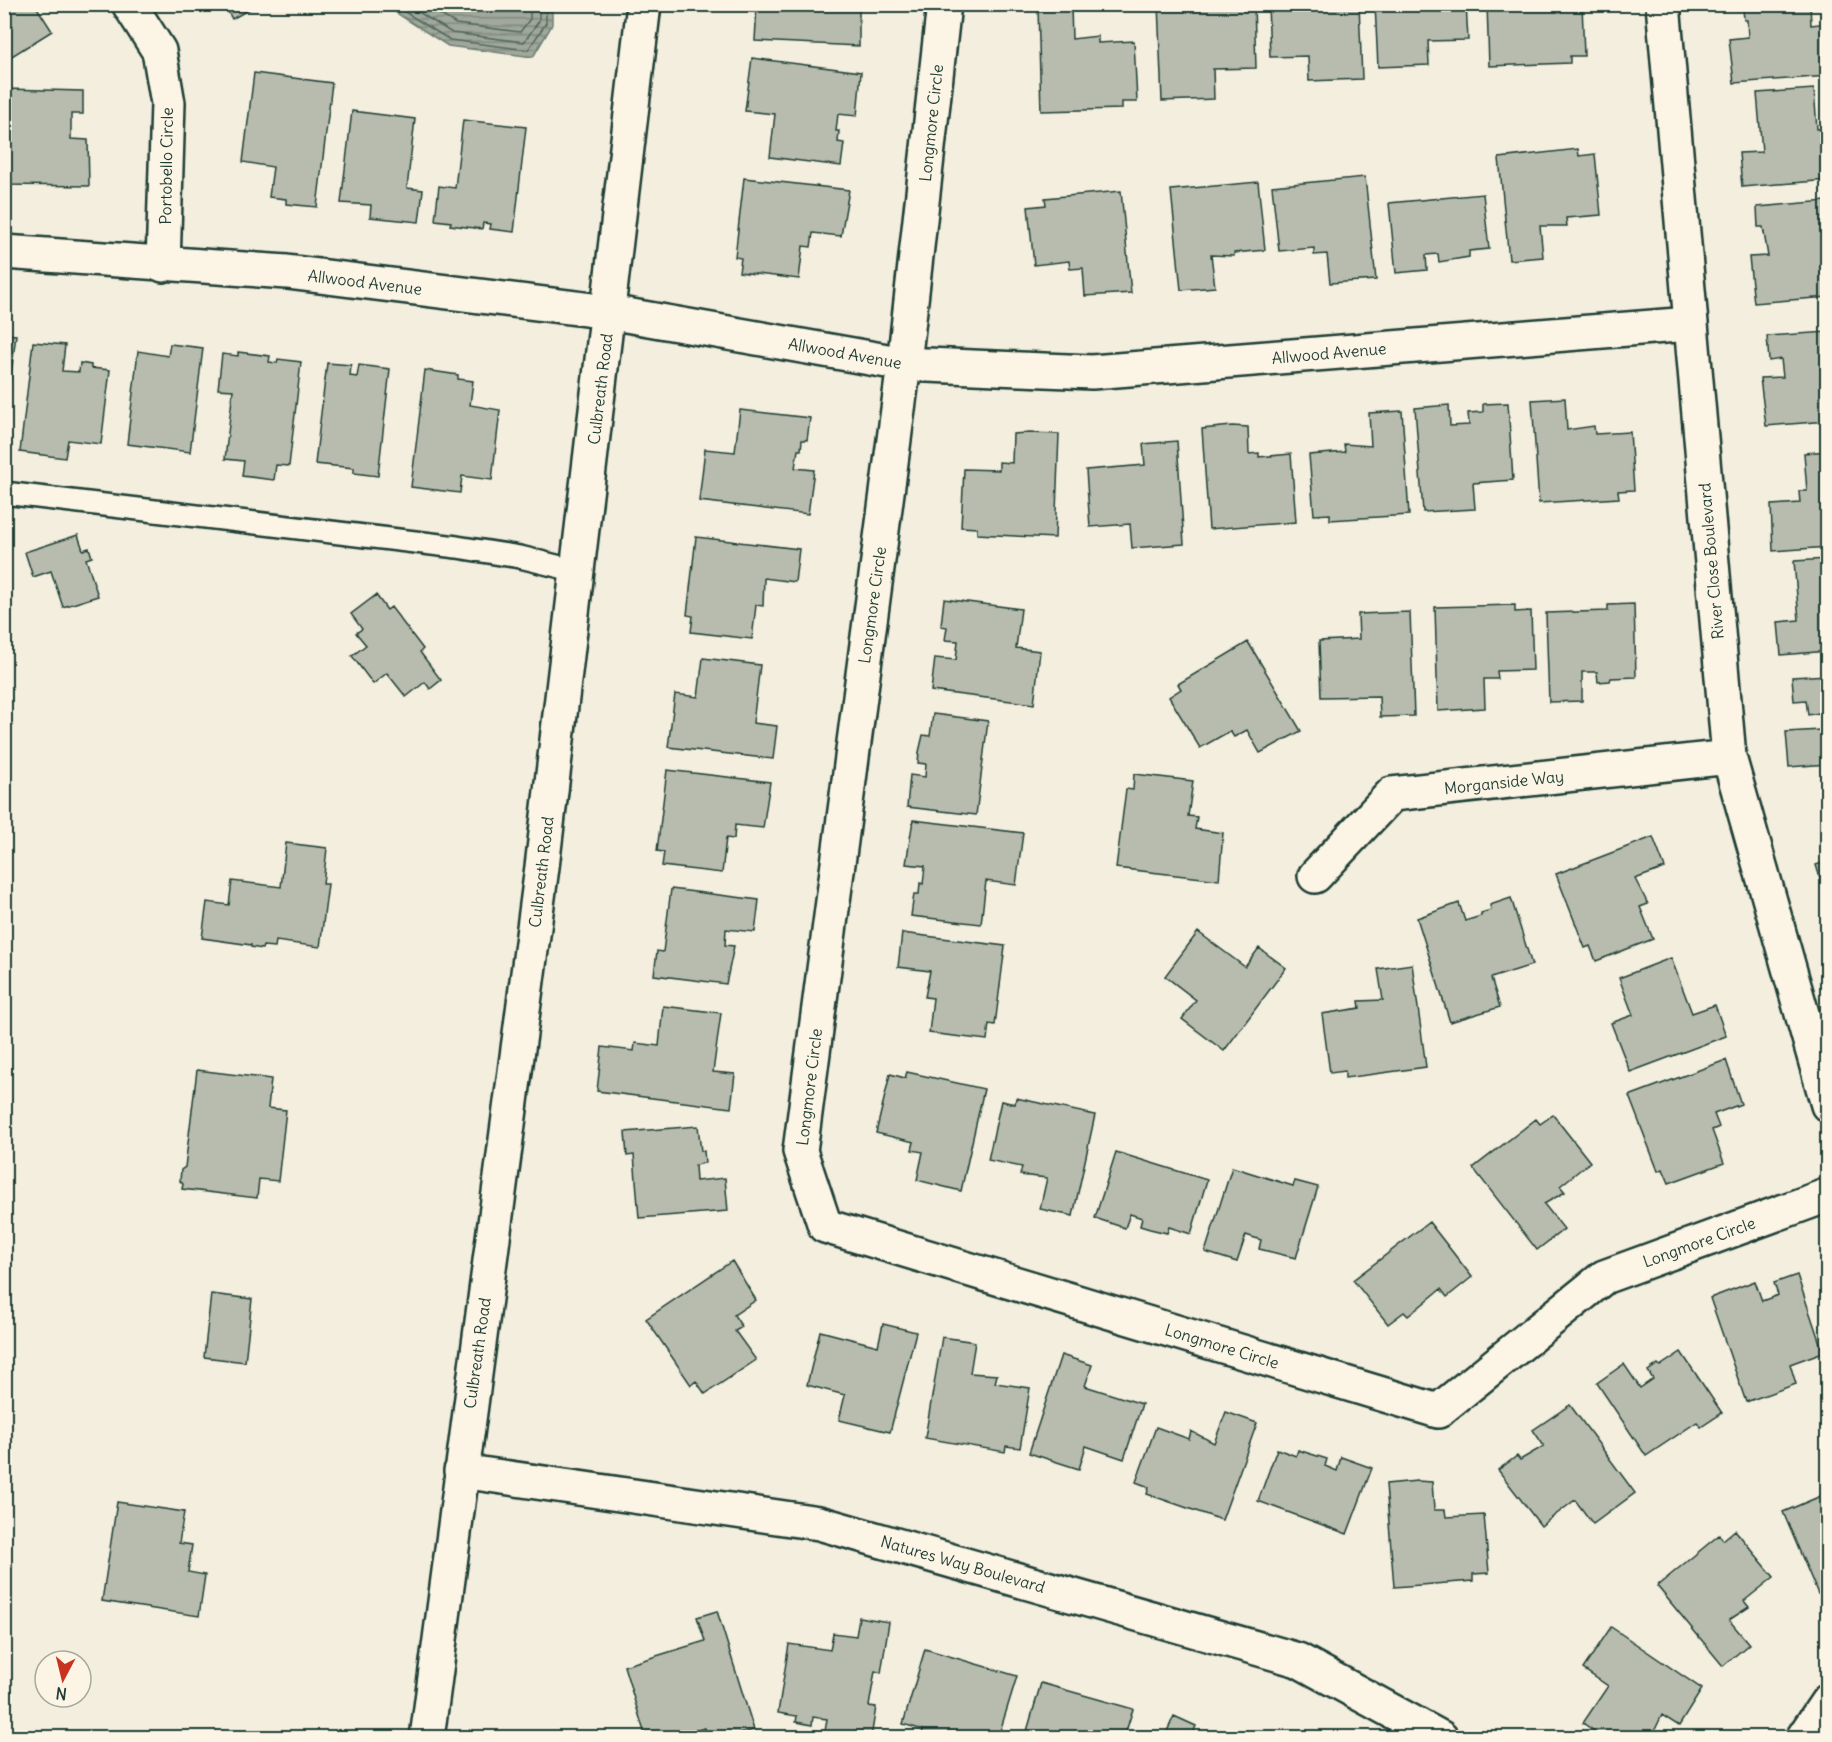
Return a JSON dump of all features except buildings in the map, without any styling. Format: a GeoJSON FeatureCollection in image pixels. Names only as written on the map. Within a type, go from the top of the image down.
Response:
{"type":"FeatureCollection","features":[{"type":"Feature","properties":{"kind":"street","name":"Portobello Circle"},"geometry":{"type":"LineString","coordinates":[[129,4],[159,51],[168,103],[163,265]]}},
{"type":"Feature","properties":{"kind":"street","name":"Culbreath Road"},"geometry":{"type":"LineString","coordinates":[[427,1737],[542,867],[644,4]]}},
{"type":"Feature","properties":{"kind":"street","name":"Longmore Circle"},"geometry":{"type":"LineString","coordinates":[[944,4],[904,364],[800,1151],[825,1226],[1438,1411],[1604,1277],[1827,1195]]}},
{"type":"Feature","properties":{"kind":"street","name":"River Close Boulevard"},"geometry":{"type":"LineString","coordinates":[[1663,4],[1729,757],[1827,1105]]}},
{"type":"Feature","properties":{"kind":"street","name":"Allwood Avenue"},"geometry":{"type":"LineString","coordinates":[[4,252],[287,272],[609,312],[904,364],[1092,372],[1690,324]]}},
{"type":"Feature","properties":{"kind":"street","name":"Morganside Way"},"geometry":{"type":"LineString","coordinates":[[1315,876],[1392,794],[1729,757]]}},
{"type":"Feature","properties":{"kind":"street","name":"Natures Way Boulevard"},"geometry":{"type":"LineString","coordinates":[[461,1471],[819,1523],[1298,1660],[1441,1737]]}},
{"type":"Feature","properties":{"kind":"street"},"geometry":{"type":"LineString","coordinates":[[1803,1737],[1827,1701]]}},
{"type":"Feature","properties":{"kind":"lane"},"geometry":{"type":"LineString","coordinates":[[4,493],[457,547],[520,557],[578,571]]}},
{"type":"Feature","properties":{"kind":"water"},"geometry":{"type":"Polygon","coordinates":[[[384,5],[552,5],[552,25],[533,57],[448,46],[384,5]]]}}]}
